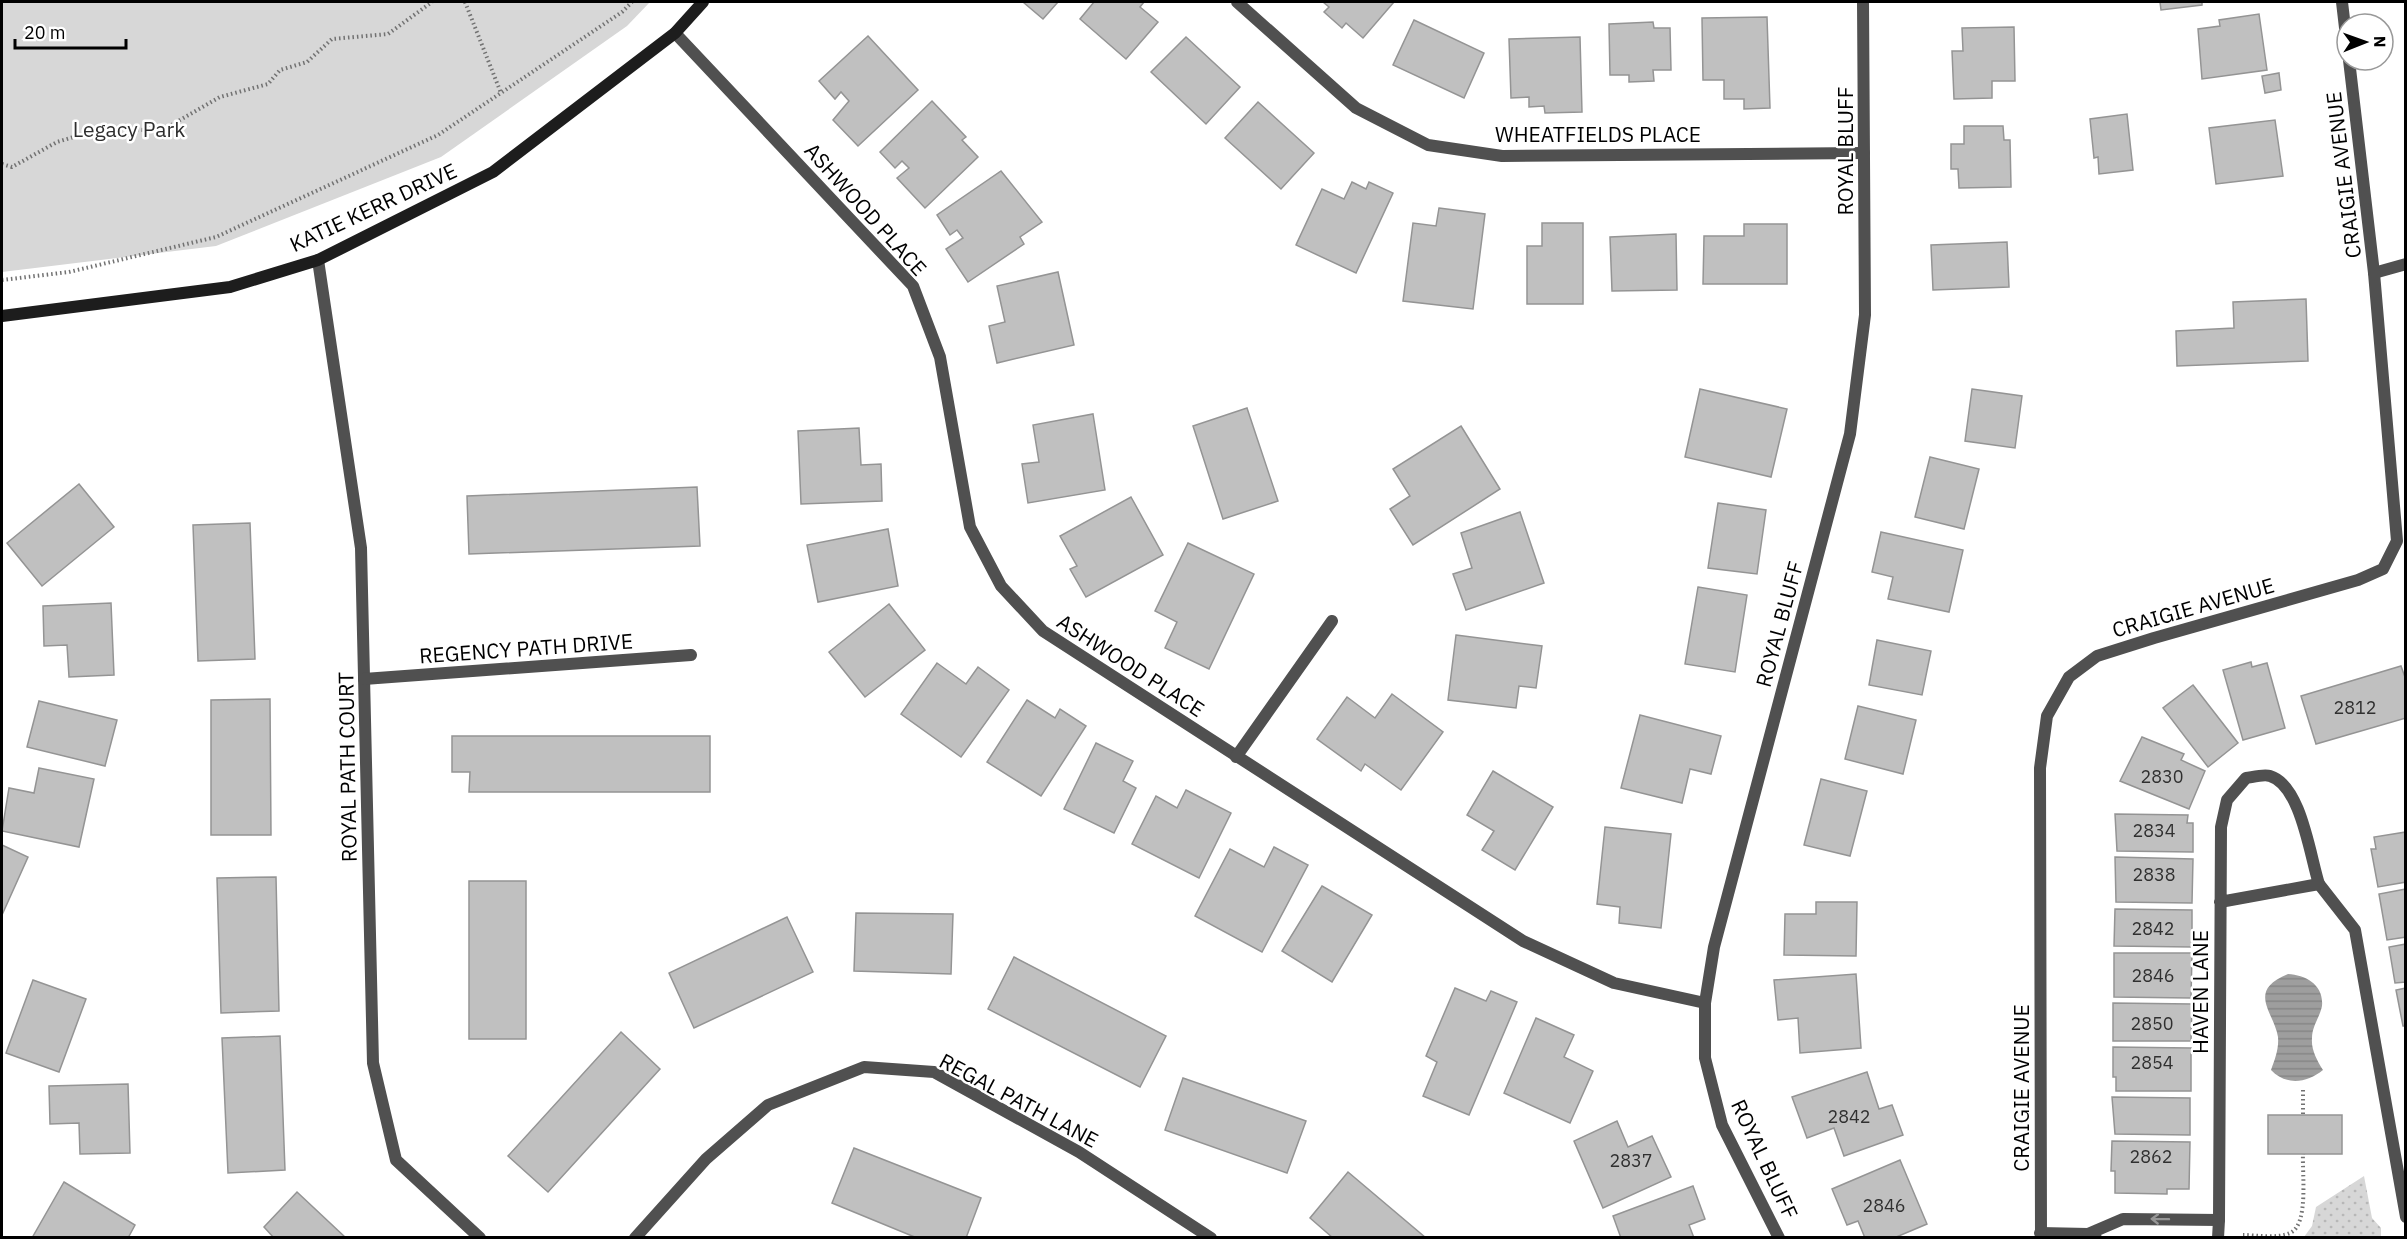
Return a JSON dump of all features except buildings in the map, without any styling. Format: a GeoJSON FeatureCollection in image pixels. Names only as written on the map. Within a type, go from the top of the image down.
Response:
{"type":"FeatureCollection","features":[{"type":"Feature","properties":{"kind":"street","name":"KATIE KERR DRIVE"},"geometry":{"type":"LineString","coordinates":[[2,316],[230,287],[318,260],[493,172],[675,33],[703,2]]}},
{"type":"Feature","properties":{"kind":"street","name":"WHEATFIELDS PLACE"},"geometry":{"type":"LineString","coordinates":[[1237,2],[1356,108],[1428,145],[1502,156],[1864,153]]}},
{"type":"Feature","properties":{"kind":"street","name":"ROYAL BLUFF"},"geometry":{"type":"LineString","coordinates":[[1779,1238],[1722,1125],[1705,1059],[1705,1003],[1714,947],[1850,434],[1865,315],[1863,2]]}},
{"type":"Feature","properties":{"kind":"street","name":"ASHWOOD PLACE"},"geometry":{"type":"LineString","coordinates":[[675,33],[913,286],[940,357],[970,527],[1001,586],[1043,631],[1523,941],[1614,983],[1705,1003]]}},
{"type":"Feature","properties":{"kind":"street","name":"CRAIGIE AVENUE"},"geometry":{"type":"LineString","coordinates":[[2040,1235],[2040,768],[2047,716],[2069,677],[2097,657],[2358,580],[2383,569],[2397,541],[2374,273],[2350,72]]}},
{"type":"Feature","properties":{"kind":"street","name":"ROYAL PATH COURT"},"geometry":{"type":"LineString","coordinates":[[318,260],[362,548],[373,1063],[396,1160],[480,1238]]}},
{"type":"Feature","properties":{"kind":"street"},"geometry":{"type":"LineString","coordinates":[[2374,273],[2406,264]]}},
{"type":"Feature","properties":{"kind":"street"},"geometry":{"type":"LineString","coordinates":[[1236,757],[1332,621]]}},
{"type":"Feature","properties":{"kind":"street","name":"REGENCY PATH DRIVE"},"geometry":{"type":"LineString","coordinates":[[364,679],[691,656]]}},
{"type":"Feature","properties":{"kind":"street","name":"HAVEN LANE"},"geometry":{"type":"LineString","coordinates":[[2218,1236],[2221,827],[2227,800],[2246,778],[2269,775],[2286,785],[2297,802],[2319,885]]}},
{"type":"Feature","properties":{"kind":"street"},"geometry":{"type":"LineString","coordinates":[[2220,902],[2319,885],[2355,930],[2406,1217]]}},
{"type":"Feature","properties":{"kind":"street","name":"REGAL PATH LANE"},"geometry":{"type":"LineString","coordinates":[[635,1238],[706,1159],[768,1105],[864,1066],[934,1072],[1079,1152],[1211,1238]]}},
{"type":"Feature","properties":{"kind":"street"},"geometry":{"type":"LineString","coordinates":[[2040,1235],[2092,1235],[2123,1219],[2219,1220]]}},
{"type":"Feature","properties":{"kind":"path"},"geometry":{"type":"LineString","coordinates":[[2,164],[12,167],[57,142],[80,135],[105,136],[128,129],[161,131],[220,97],[268,84],[280,70],[307,62],[332,39],[388,34],[432,2]]}},
{"type":"Feature","properties":{"kind":"path"},"geometry":{"type":"LineString","coordinates":[[465,2],[501,93]]}},
{"type":"Feature","properties":{"kind":"path"},"geometry":{"type":"LineString","coordinates":[[2,280],[69,272],[216,237],[438,135],[622,12],[632,2]]}},
{"type":"Feature","properties":{"kind":"path"},"geometry":{"type":"LineString","coordinates":[[2303,1088],[2303,1114]]}},
{"type":"Feature","properties":{"kind":"path"},"geometry":{"type":"LineString","coordinates":[[2218,1236],[2289,1234],[2298,1227],[2302,1216],[2303,1154]]}},
{"type":"Feature","properties":{"kind":"green space","name":"Legacy Park"},"geometry":{"type":"Polygon","coordinates":[[[2,2],[650,2],[627,26],[441,157],[216,246],[2,272],[2,2]]]}},
{"type":"Feature","properties":{"kind":"green space"},"geometry":{"type":"Polygon","coordinates":[[[2364,1176],[2372,1218],[2381,1228],[2381,1237],[2304,1237],[2312,1226],[2316,1207],[2364,1176]]]}},
{"type":"Feature","properties":{"kind":"shaded area"},"geometry":{"type":"Polygon","coordinates":[[[2288,974],[2307,979],[2317,987],[2322,999],[2320,1014],[2313,1029],[2312,1047],[2323,1070],[2310,1078],[2297,1081],[2283,1079],[2271,1070],[2278,1037],[2268,1011],[2265,995],[2268,987],[2288,974]]]}}]}
